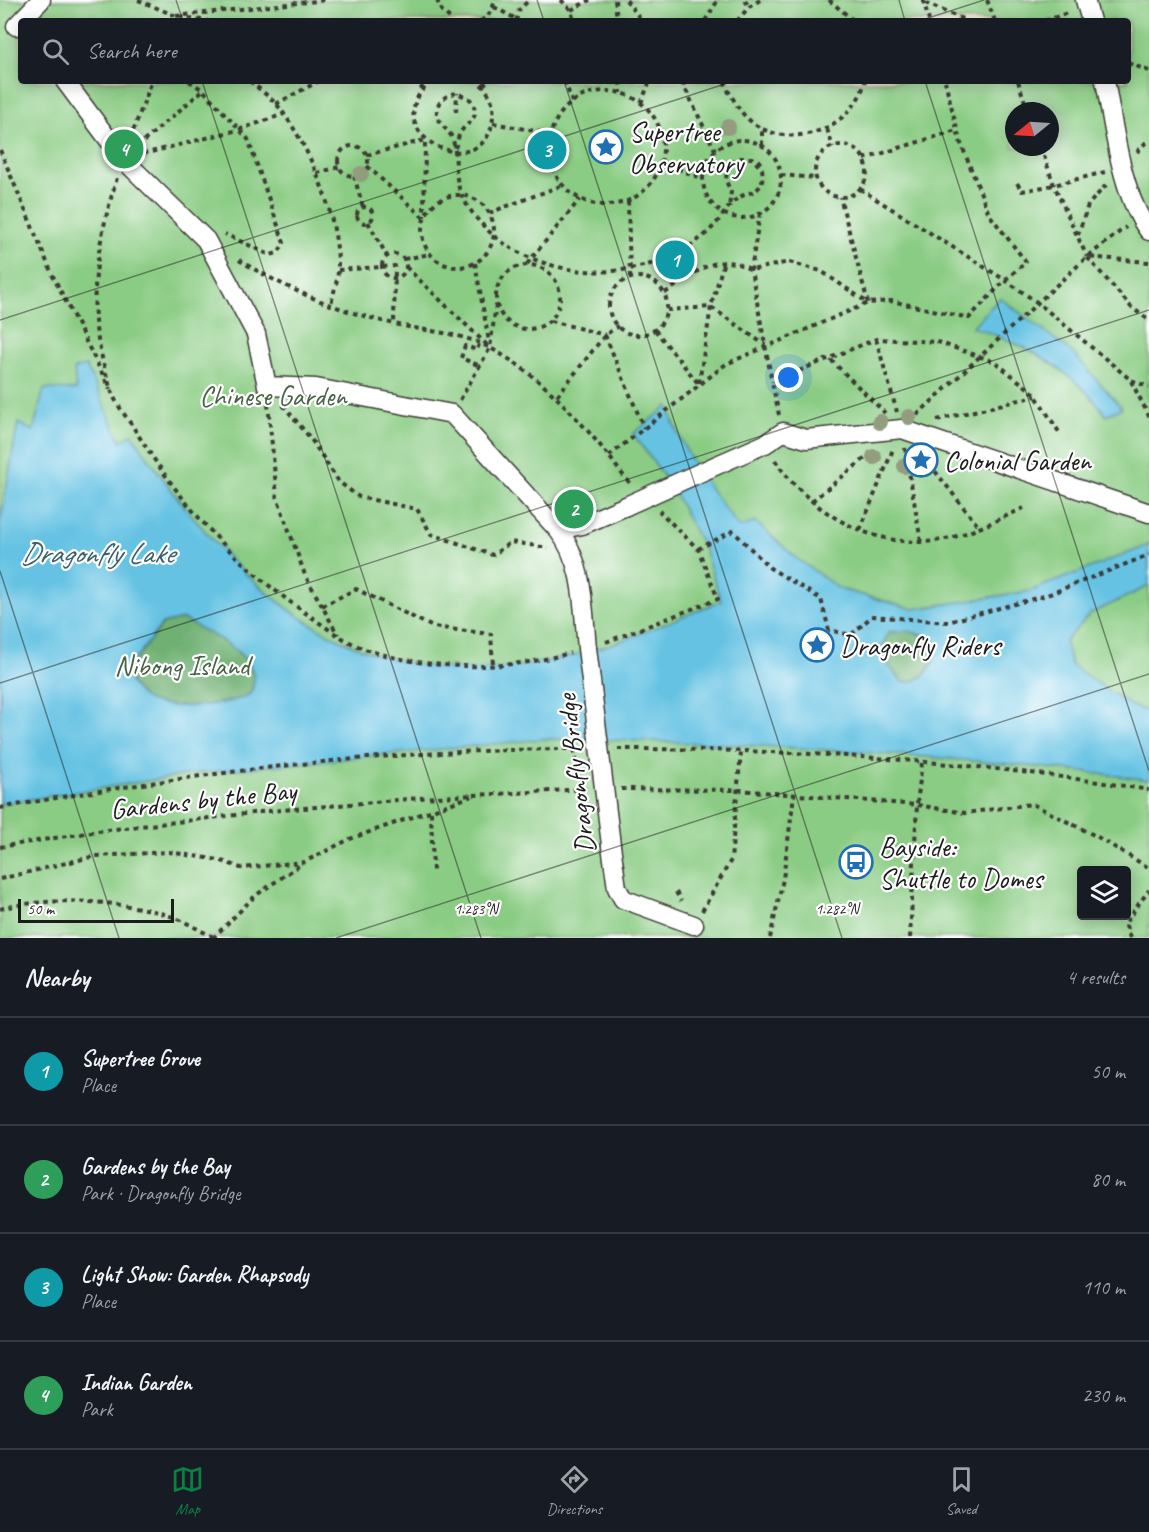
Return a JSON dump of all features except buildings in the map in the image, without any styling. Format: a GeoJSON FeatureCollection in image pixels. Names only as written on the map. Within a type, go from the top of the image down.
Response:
{"type":"FeatureCollection","features":[{"type":"Feature","properties":{"kind":"street"},"geometry":{"type":"LineString","coordinates":[[20,18],[41,0]]}},
{"type":"Feature","properties":{"kind":"street"},"geometry":{"type":"LineString","coordinates":[[67,84],[123,159],[206,240],[256,334],[267,386],[316,388],[452,414],[558,530],[575,560]]}},
{"type":"Feature","properties":{"kind":"street"},"geometry":{"type":"LineString","coordinates":[[1106,84],[1123,167],[1144,224]]}},
{"type":"Feature","properties":{"kind":"street"},"geometry":{"type":"LineString","coordinates":[[558,530],[582,525],[626,506],[765,444],[783,432],[806,439],[902,429],[1149,513]]}},
{"type":"Feature","properties":{"kind":"street","name":"Dragonfly Bridge"},"geometry":{"type":"LineString","coordinates":[[575,560],[617,888],[623,898],[638,907],[694,925]]}},
{"type":"Feature","properties":{"kind":"path"},"geometry":{"type":"LineString","coordinates":[[138,0],[176,16],[189,18]]}},
{"type":"Feature","properties":{"kind":"path"},"geometry":{"type":"LineString","coordinates":[[176,16],[326,0]]}},
{"type":"Feature","properties":{"kind":"path"},"geometry":{"type":"LineString","coordinates":[[437,0],[441,10],[450,18]]}},
{"type":"Feature","properties":{"kind":"path"},"geometry":{"type":"LineString","coordinates":[[484,18],[494,7],[495,0]]}},
{"type":"Feature","properties":{"kind":"path"},"geometry":{"type":"LineString","coordinates":[[517,18],[519,10],[529,0]]}},
{"type":"Feature","properties":{"kind":"path"},"geometry":{"type":"LineString","coordinates":[[561,0],[571,10],[573,18]]}},
{"type":"Feature","properties":{"kind":"path"},"geometry":{"type":"LineString","coordinates":[[571,10],[590,0]]}},
{"type":"Feature","properties":{"kind":"path"},"geometry":{"type":"LineString","coordinates":[[615,0],[617,18]]}},
{"type":"Feature","properties":{"kind":"path"},"geometry":{"type":"LineString","coordinates":[[626,0],[640,18]]}},
{"type":"Feature","properties":{"kind":"path"},"geometry":{"type":"LineString","coordinates":[[707,18],[718,0]]}},
{"type":"Feature","properties":{"kind":"path"},"geometry":{"type":"LineString","coordinates":[[745,0],[749,7]]}},
{"type":"Feature","properties":{"kind":"path"},"geometry":{"type":"LineString","coordinates":[[740,18],[749,7],[760,0]]}},
{"type":"Feature","properties":{"kind":"path"},"geometry":{"type":"LineString","coordinates":[[829,0],[850,18]]}},
{"type":"Feature","properties":{"kind":"path"},"geometry":{"type":"LineString","coordinates":[[987,0],[994,18]]}},
{"type":"Feature","properties":{"kind":"path"},"geometry":{"type":"LineString","coordinates":[[924,1],[928,18]]}},
{"type":"Feature","properties":{"kind":"path"},"geometry":{"type":"LineString","coordinates":[[924,1],[961,18]]}},
{"type":"Feature","properties":{"kind":"path"},"geometry":{"type":"LineString","coordinates":[[494,7],[513,18]]}},
{"type":"Feature","properties":{"kind":"path"},"geometry":{"type":"LineString","coordinates":[[1056,18],[1088,9]]}},
{"type":"Feature","properties":{"kind":"path"},"geometry":{"type":"LineString","coordinates":[[1131,64],[1149,71]]}},
{"type":"Feature","properties":{"kind":"path"},"geometry":{"type":"LineString","coordinates":[[113,395],[95,321],[97,265],[107,213],[123,159],[151,84]]}},
{"type":"Feature","properties":{"kind":"path"},"geometry":{"type":"LineString","coordinates":[[193,84],[202,90],[248,139],[284,247],[278,254],[270,255],[218,231]]}},
{"type":"Feature","properties":{"kind":"path"},"geometry":{"type":"LineString","coordinates":[[253,84],[284,114],[317,173],[336,241],[338,270],[331,305]]}},
{"type":"Feature","properties":{"kind":"path"},"geometry":{"type":"LineString","coordinates":[[276,104],[313,84]]}},
{"type":"Feature","properties":{"kind":"path"},"geometry":{"type":"LineString","coordinates":[[417,84],[423,88]]}},
{"type":"Feature","properties":{"kind":"path"},"geometry":{"type":"LineString","coordinates":[[428,84],[416,101],[415,115],[418,128],[425,140],[436,148],[450,152],[464,151],[482,141],[493,123],[494,110],[481,84]]}},
{"type":"Feature","properties":{"kind":"path"},"geometry":{"type":"LineString","coordinates":[[566,84],[572,102]]}},
{"type":"Feature","properties":{"kind":"path"},"geometry":{"type":"LineString","coordinates":[[620,84],[621,93]]}},
{"type":"Feature","properties":{"kind":"path"},"geometry":{"type":"LineString","coordinates":[[641,103],[649,84]]}},
{"type":"Feature","properties":{"kind":"path"},"geometry":{"type":"LineString","coordinates":[[685,84],[715,150]]}},
{"type":"Feature","properties":{"kind":"path"},"geometry":{"type":"LineString","coordinates":[[726,84],[740,111],[762,129],[795,137],[827,129],[848,114],[862,93],[864,84]]}},
{"type":"Feature","properties":{"kind":"path"},"geometry":{"type":"LineString","coordinates":[[609,456],[726,364],[868,303],[891,301],[969,318],[1005,280],[1026,262],[989,214],[957,130],[946,84]]}},
{"type":"Feature","properties":{"kind":"path"},"geometry":{"type":"LineString","coordinates":[[1019,84],[1025,102]]}},
{"type":"Feature","properties":{"kind":"path"},"geometry":{"type":"LineString","coordinates":[[123,159],[202,90]]}},
{"type":"Feature","properties":{"kind":"path"},"geometry":{"type":"LineString","coordinates":[[604,91],[621,93],[641,103],[652,115],[660,130],[663,146],[661,162],[654,178],[643,192],[628,201],[604,205],[580,199],[563,185],[553,170],[549,152],[555,122],[572,102],[587,94],[604,91]]}},
{"type":"Feature","properties":{"kind":"path"},"geometry":{"type":"LineString","coordinates":[[456,112],[457,93]]}},
{"type":"Feature","properties":{"kind":"path"},"geometry":{"type":"LineString","coordinates":[[455,148],[460,133],[472,123],[475,113],[470,99],[457,93],[443,98],[437,111],[439,122],[451,133],[459,187],[483,225],[514,249],[565,267],[620,271],[658,262],[696,243],[729,207],[744,195],[758,189],[762,183],[762,169],[752,158],[738,158],[727,167],[726,182],[731,192],[729,207]]}},
{"type":"Feature","properties":{"kind":"path"},"geometry":{"type":"LineString","coordinates":[[123,159],[238,130],[284,114]]}},
{"type":"Feature","properties":{"kind":"path"},"geometry":{"type":"LineString","coordinates":[[493,123],[551,134]]}},
{"type":"Feature","properties":{"kind":"path"},"geometry":{"type":"LineString","coordinates":[[762,129],[762,145]]}},
{"type":"Feature","properties":{"kind":"path"},"geometry":{"type":"LineString","coordinates":[[827,129],[833,147]]}},
{"type":"Feature","properties":{"kind":"path"},"geometry":{"type":"LineString","coordinates":[[864,159],[957,130]]}},
{"type":"Feature","properties":{"kind":"path"},"geometry":{"type":"LineString","coordinates":[[367,155],[425,140]]}},
{"type":"Feature","properties":{"kind":"path"},"geometry":{"type":"LineString","coordinates":[[424,218],[431,206],[442,198],[455,194],[468,196],[480,202],[489,213],[494,236],[484,256],[475,263],[463,267],[450,267],[439,262],[430,254],[423,243],[421,230],[424,218],[425,140]]}},
{"type":"Feature","properties":{"kind":"path"},"geometry":{"type":"LineString","coordinates":[[746,140],[762,145],[778,163],[781,175],[777,197],[760,213],[735,217],[722,212],[712,204],[705,192],[703,179],[706,163],[715,150],[729,142],[746,140]]}},
{"type":"Feature","properties":{"kind":"path"},"geometry":{"type":"LineString","coordinates":[[367,166],[354,176],[348,175],[339,166],[339,154],[348,146],[359,146],[367,155],[367,166],[424,218]]}},
{"type":"Feature","properties":{"kind":"path"},"geometry":{"type":"LineString","coordinates":[[833,147],[851,147],[864,159],[867,176],[860,189],[840,197],[825,191],[816,178],[818,160],[833,147]]}},
{"type":"Feature","properties":{"kind":"path"},"geometry":{"type":"LineString","coordinates":[[0,150],[52,274],[113,395],[163,475],[211,534],[267,587],[339,636],[367,650],[412,662],[493,665],[543,659],[574,651]]}},
{"type":"Feature","properties":{"kind":"path"},"geometry":{"type":"LineString","coordinates":[[1044,156],[1054,185],[1087,257],[1132,308],[1149,320]]}},
{"type":"Feature","properties":{"kind":"path"},"geometry":{"type":"LineString","coordinates":[[758,163],[764,158]]}},
{"type":"Feature","properties":{"kind":"path"},"geometry":{"type":"LineString","coordinates":[[661,162],[703,179]]}},
{"type":"Feature","properties":{"kind":"path"},"geometry":{"type":"LineString","coordinates":[[317,173],[339,166]]}},
{"type":"Feature","properties":{"kind":"path"},"geometry":{"type":"LineString","coordinates":[[1017,183],[1022,190],[1054,185],[1123,167]]}},
{"type":"Feature","properties":{"kind":"path"},"geometry":{"type":"LineString","coordinates":[[1077,236],[1088,206],[1123,167]]}},
{"type":"Feature","properties":{"kind":"path"},"geometry":{"type":"LineString","coordinates":[[781,175],[816,178]]}},
{"type":"Feature","properties":{"kind":"path"},"geometry":{"type":"LineString","coordinates":[[354,176],[363,207],[372,213],[372,218],[368,222],[362,222],[358,218],[358,211],[363,207]]}},
{"type":"Feature","properties":{"kind":"path"},"geometry":{"type":"LineString","coordinates":[[489,213],[563,185]]}},
{"type":"Feature","properties":{"kind":"path"},"geometry":{"type":"LineString","coordinates":[[860,189],[1005,280],[1038,303],[1131,380],[1149,387]]}},
{"type":"Feature","properties":{"kind":"path"},"geometry":{"type":"LineString","coordinates":[[840,197],[868,303]]}},
{"type":"Feature","properties":{"kind":"path"},"geometry":{"type":"LineString","coordinates":[[526,265],[580,199]]}},
{"type":"Feature","properties":{"kind":"path"},"geometry":{"type":"LineString","coordinates":[[628,201],[630,278]]}},
{"type":"Feature","properties":{"kind":"path"},"geometry":{"type":"LineString","coordinates":[[760,213],[751,270],[783,432]]}},
{"type":"Feature","properties":{"kind":"path"},"geometry":{"type":"LineString","coordinates":[[368,222],[387,256]]}},
{"type":"Feature","properties":{"kind":"path"},"geometry":{"type":"LineString","coordinates":[[998,338],[1087,257],[1144,224]]}},
{"type":"Feature","properties":{"kind":"path"},"geometry":{"type":"LineString","coordinates":[[387,256],[396,254],[404,258],[430,254]]}},
{"type":"Feature","properties":{"kind":"path"},"geometry":{"type":"LineString","coordinates":[[387,256],[382,267],[385,275],[394,279],[403,275],[406,267],[404,258]]}},
{"type":"Feature","properties":{"kind":"path"},"geometry":{"type":"LineString","coordinates":[[1087,257],[1149,262]]}},
{"type":"Feature","properties":{"kind":"path"},"geometry":{"type":"LineString","coordinates":[[236,258],[287,287],[331,305],[394,324],[455,334],[490,348]]}},
{"type":"Feature","properties":{"kind":"path"},"geometry":{"type":"LineString","coordinates":[[665,293],[708,265],[724,261],[739,263],[751,270],[789,262],[821,271],[868,303]]}},
{"type":"Feature","properties":{"kind":"path"},"geometry":{"type":"LineString","coordinates":[[699,384],[711,307],[724,261]]}},
{"type":"Feature","properties":{"kind":"path"},"geometry":{"type":"LineString","coordinates":[[475,263],[490,348]]}},
{"type":"Feature","properties":{"kind":"path"},"geometry":{"type":"LineString","coordinates":[[452,414],[490,348],[499,283],[515,267],[526,265],[539,267],[550,274],[558,284],[560,303],[551,321],[542,327],[519,329],[501,316],[496,305]]}},
{"type":"Feature","properties":{"kind":"path"},"geometry":{"type":"LineString","coordinates":[[338,270],[394,266],[394,324]]}},
{"type":"Feature","properties":{"kind":"path"},"geometry":{"type":"LineString","coordinates":[[406,267],[490,348],[557,396],[637,490]]}},
{"type":"Feature","properties":{"kind":"path"},"geometry":{"type":"LineString","coordinates":[[630,278],[650,279],[665,293],[667,310],[661,324],[655,330],[640,335],[625,332],[618,326],[612,318],[609,302],[613,290],[630,278]]}},
{"type":"Feature","properties":{"kind":"path"},"geometry":{"type":"LineString","coordinates":[[667,310],[711,307],[765,346]]}},
{"type":"Feature","properties":{"kind":"path"},"geometry":{"type":"LineString","coordinates":[[551,321],[605,335]]}},
{"type":"Feature","properties":{"kind":"path"},"geometry":{"type":"LineString","coordinates":[[557,396],[605,335],[618,326]]}},
{"type":"Feature","properties":{"kind":"path"},"geometry":{"type":"LineString","coordinates":[[655,330],[699,384]]}},
{"type":"Feature","properties":{"kind":"path"},"geometry":{"type":"LineString","coordinates":[[605,335],[644,428]]}},
{"type":"Feature","properties":{"kind":"path"},"geometry":{"type":"LineString","coordinates":[[772,382],[831,360],[876,339],[938,342],[995,362],[1036,396],[1059,432]]}},
{"type":"Feature","properties":{"kind":"path"},"geometry":{"type":"LineString","coordinates":[[860,530],[902,429],[876,339]]}},
{"type":"Feature","properties":{"kind":"path"},"geometry":{"type":"LineString","coordinates":[[479,344],[477,350],[465,346],[461,358],[480,366]]}},
{"type":"Feature","properties":{"kind":"path"},"geometry":{"type":"LineString","coordinates":[[831,360],[902,429]]}},
{"type":"Feature","properties":{"kind":"path"},"geometry":{"type":"LineString","coordinates":[[1131,380],[1149,416]]}},
{"type":"Feature","properties":{"kind":"path"},"geometry":{"type":"LineString","coordinates":[[267,386],[277,497],[305,575],[339,636]]}},
{"type":"Feature","properties":{"kind":"path"},"geometry":{"type":"LineString","coordinates":[[267,386],[311,439],[339,482],[359,497],[417,509],[431,534],[493,555],[511,542],[575,560]]}},
{"type":"Feature","properties":{"kind":"path"},"geometry":{"type":"LineString","coordinates":[[935,421],[1036,396]]}},
{"type":"Feature","properties":{"kind":"path"},"geometry":{"type":"LineString","coordinates":[[765,444],[785,475],[826,514],[876,537],[921,542],[980,527],[1024,508]]}},
{"type":"Feature","properties":{"kind":"path"},"geometry":{"type":"LineString","coordinates":[[812,501],[875,450]]}},
{"type":"Feature","properties":{"kind":"path"},"geometry":{"type":"LineString","coordinates":[[923,456],[980,527]]}},
{"type":"Feature","properties":{"kind":"path"},"geometry":{"type":"LineString","coordinates":[[600,644],[718,599],[698,549],[652,504]]}},
{"type":"Feature","properties":{"kind":"path"},"geometry":{"type":"LineString","coordinates":[[698,549],[733,531],[770,568],[821,599],[829,630],[851,635],[872,616],[948,622],[1047,595],[1149,555]]}},
{"type":"Feature","properties":{"kind":"path"},"geometry":{"type":"LineString","coordinates":[[322,606],[356,589],[433,627],[490,634],[493,665]]}},
{"type":"Feature","properties":{"kind":"path"},"geometry":{"type":"LineString","coordinates":[[0,808],[98,790],[317,762],[494,751],[574,749],[584,807]]}},
{"type":"Feature","properties":{"kind":"path"},"geometry":{"type":"LineString","coordinates":[[615,749],[741,752],[922,762],[1051,774],[1149,790]]}},
{"type":"Feature","properties":{"kind":"path"},"geometry":{"type":"LineString","coordinates":[[694,925],[731,860],[741,752]]}},
{"type":"Feature","properties":{"kind":"path"},"geometry":{"type":"LineString","coordinates":[[910,938],[916,805],[922,762]]}},
{"type":"Feature","properties":{"kind":"path","name":"Gardens by the Bay"},"geometry":{"type":"LineString","coordinates":[[0,847],[158,823],[270,811],[476,795],[599,789]]}},
{"type":"Feature","properties":{"kind":"path"},"geometry":{"type":"LineString","coordinates":[[611,789],[739,790],[916,805],[965,813],[1032,804],[1096,836],[1149,868]]}},
{"type":"Feature","properties":{"kind":"path"},"geometry":{"type":"LineString","coordinates":[[0,909],[72,901],[125,905],[173,917],[213,938],[255,896],[304,862],[350,839],[476,795]]}},
{"type":"Feature","properties":{"kind":"path"},"geometry":{"type":"LineString","coordinates":[[770,938],[783,879],[794,795]]}},
{"type":"Feature","properties":{"kind":"path"},"geometry":{"type":"LineString","coordinates":[[431,812],[433,872]]}},
{"type":"Feature","properties":{"kind":"path"},"geometry":{"type":"LineString","coordinates":[[0,879],[95,856],[169,852],[219,860],[241,868],[304,862]]}},
{"type":"Feature","properties":{"kind":"path"},"geometry":{"type":"LineString","coordinates":[[1130,938],[1125,922],[1149,890]]}},
{"type":"Feature","properties":{"kind":"green space","name":"Chinese Garden"},"geometry":{"type":"Polygon","coordinates":[[[0,0],[1149,0],[1149,938],[0,938],[0,0]]]}},
{"type":"Feature","properties":{"kind":"green space","name":"Nibong Island"},"geometry":{"type":"Polygon","coordinates":[[[183,619],[215,636],[246,660],[252,670],[254,680],[250,694],[228,702],[184,706],[157,703],[145,699],[138,693],[130,683],[133,662],[163,624],[183,619]]]}},
{"type":"Feature","properties":{"kind":"green space"},"geometry":{"type":"Polygon","coordinates":[[[909,631],[930,637],[936,656],[923,675],[909,682],[902,682],[888,665],[882,646],[889,632],[909,631]]]}},
{"type":"Feature","properties":{"kind":"water"},"geometry":{"type":"Polygon","coordinates":[[[1000,298],[1072,352],[1122,408],[1106,415],[1093,399],[1063,371],[1011,341],[972,327],[1000,298]]]}},
{"type":"Feature","properties":{"kind":"water","name":"Dragonfly Lake"},"geometry":{"type":"Polygon","coordinates":[[[86,366],[121,441],[132,434],[174,493],[218,546],[265,591],[316,627],[371,653],[432,667],[500,668],[575,655],[631,637],[721,601],[704,549],[670,485],[633,434],[668,406],[689,456],[739,527],[756,522],[796,558],[840,589],[914,609],[1030,591],[1149,545],[1149,586],[1090,614],[1065,641],[1071,665],[1130,705],[1149,712],[1149,780],[945,758],[843,751],[667,742],[544,739],[199,773],[0,804],[0,524],[18,423],[33,431],[44,389],[76,390],[74,369],[86,366]],[[183,619],[162,624],[133,662],[130,683],[138,693],[145,699],[157,703],[184,706],[228,702],[250,694],[254,680],[252,670],[246,660],[215,636],[183,619]],[[909,631],[889,632],[882,646],[888,665],[902,682],[919,679],[930,668],[933,661],[933,645],[930,637],[909,631]]]}},
{"type":"Feature","properties":{"kind":"place","name":"Supertree Observatory"},"geometry":{"type":"Point","coordinates":[606,147]}},
{"type":"Feature","properties":{"kind":"place","name":"Indian Garden"},"geometry":{"type":"Point","coordinates":[124,149]}},
{"type":"Feature","properties":{"kind":"place","name":"Light Show: Garden Rhapsody"},"geometry":{"type":"Point","coordinates":[547,150]}},
{"type":"Feature","properties":{"kind":"place","name":"Supertree Grove"},"geometry":{"type":"Point","coordinates":[675,260]}},
{"type":"Feature","properties":{"kind":"place","name":"Colonial Garden"},"geometry":{"type":"Point","coordinates":[921,460]}},
{"type":"Feature","properties":{"kind":"place","name":"Gardens by the Bay"},"geometry":{"type":"Point","coordinates":[574,509]}},
{"type":"Feature","properties":{"kind":"place","name":"Dragonfly Riders"},"geometry":{"type":"Point","coordinates":[817,645]}},
{"type":"Feature","properties":{"kind":"place","name":"Bayside: Shuttle to Domes"},"geometry":{"type":"Point","coordinates":[856,862]}}]}
